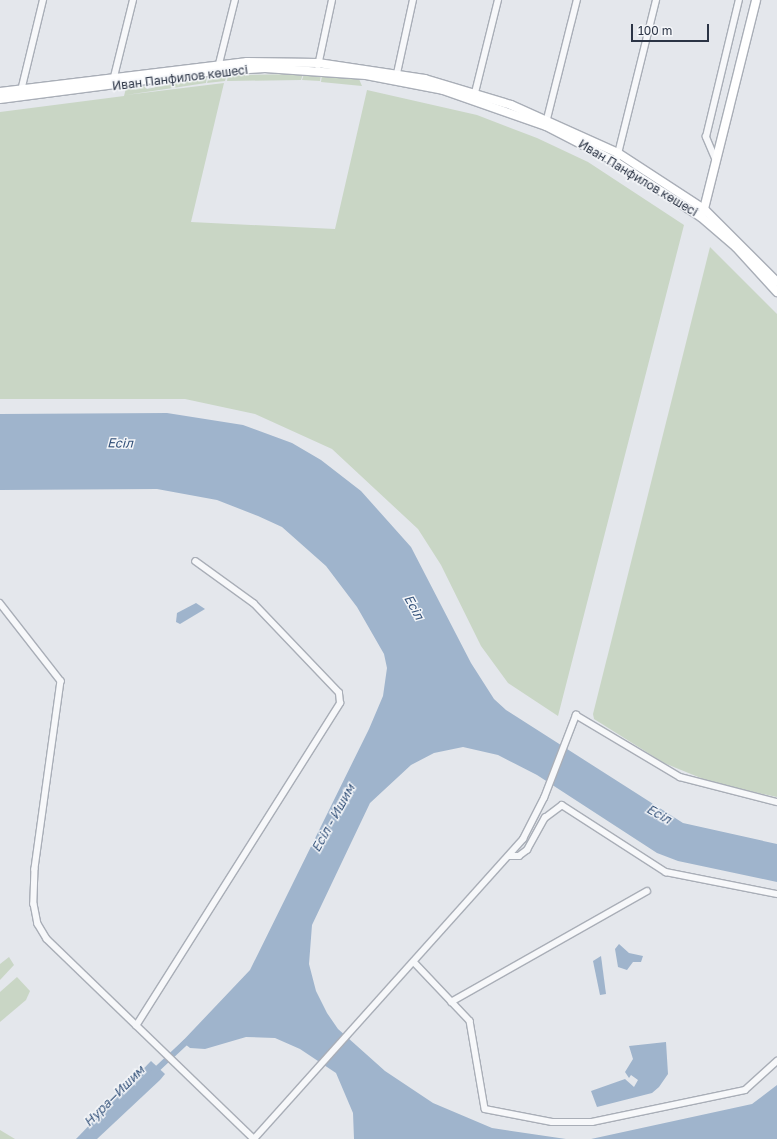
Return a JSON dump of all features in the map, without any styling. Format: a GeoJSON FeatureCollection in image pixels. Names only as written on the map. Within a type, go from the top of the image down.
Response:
{"type":"FeatureCollection","features":[{"type":"Feature","properties":{"kind":"street"},"geometry":{"type":"LineString","coordinates":[[20,95],[43,0]]}},
{"type":"Feature","properties":{"kind":"street"},"geometry":{"type":"LineString","coordinates":[[112,83],[133,0]]}},
{"type":"Feature","properties":{"kind":"street"},"geometry":{"type":"LineString","coordinates":[[219,64],[235,0]]}},
{"type":"Feature","properties":{"kind":"street"},"geometry":{"type":"LineString","coordinates":[[318,66],[332,0]]}},
{"type":"Feature","properties":{"kind":"street"},"geometry":{"type":"LineString","coordinates":[[396,77],[413,0]]}},
{"type":"Feature","properties":{"kind":"street"},"geometry":{"type":"LineString","coordinates":[[475,96],[498,0]]}},
{"type":"Feature","properties":{"kind":"street"},"geometry":{"type":"LineString","coordinates":[[546,122],[577,0]]}},
{"type":"Feature","properties":{"kind":"street"},"geometry":{"type":"LineString","coordinates":[[616,162],[656,0]]}},
{"type":"Feature","properties":{"kind":"street"},"geometry":{"type":"LineString","coordinates":[[716,161],[706,137],[739,0]]}},
{"type":"Feature","properties":{"kind":"street"},"geometry":{"type":"LineString","coordinates":[[703,213],[756,0]]}},
{"type":"Feature","properties":{"kind":"street","name":"Иван Панфилов көшесі"},"geometry":{"type":"LineString","coordinates":[[112,83],[219,64],[318,66],[396,77],[475,96],[546,122],[618,153],[703,213],[777,282]]}},
{"type":"Feature","properties":{"kind":"street","name":"Иван Панфилов көшесі"},"geometry":{"type":"LineString","coordinates":[[0,99],[112,83],[217,71],[318,66]]}},
{"type":"Feature","properties":{"kind":"street","name":"Иван Панфилов көшесі"},"geometry":{"type":"LineString","coordinates":[[0,92],[20,95]]}},
{"type":"Feature","properties":{"kind":"street","name":"Иван Панфилов көшесі"},"geometry":{"type":"LineString","coordinates":[[546,122],[703,213],[777,292]]}},
{"type":"Feature","properties":{"kind":"street"},"geometry":{"type":"LineString","coordinates":[[136,1026],[340,702],[339,694],[254,604],[196,562]]}},
{"type":"Feature","properties":{"kind":"street"},"geometry":{"type":"LineString","coordinates":[[0,603],[61,681],[35,869],[34,904],[38,924],[47,938],[160,1050],[254,1139],[510,856],[523,839],[544,798],[576,715],[680,777],[777,802]]}},
{"type":"Feature","properties":{"kind":"street"},"geometry":{"type":"LineString","coordinates":[[510,856],[519,856],[527,850],[545,818],[562,805],[666,872],[777,894]]}},
{"type":"Feature","properties":{"kind":"street"},"geometry":{"type":"LineString","coordinates":[[451,1002],[647,891]]}},
{"type":"Feature","properties":{"kind":"street"},"geometry":{"type":"LineString","coordinates":[[414,962],[470,1021],[485,1109],[516,1117],[552,1122],[592,1122],[705,1100],[745,1090],[777,1061]]}},
{"type":"Feature","properties":{"kind":"green space"},"geometry":{"type":"Polygon","coordinates":[[[227,74],[225,81],[207,83],[209,76],[227,74]]]}},
{"type":"Feature","properties":{"kind":"green space"},"geometry":{"type":"Polygon","coordinates":[[[303,74],[301,80],[227,81],[228,75],[303,74]]]}},
{"type":"Feature","properties":{"kind":"green space"},"geometry":{"type":"Polygon","coordinates":[[[304,74],[321,75],[320,81],[302,80],[304,74]]]}},
{"type":"Feature","properties":{"kind":"green space"},"geometry":{"type":"Polygon","coordinates":[[[322,75],[359,79],[362,86],[321,82],[322,75]]]}},
{"type":"Feature","properties":{"kind":"green space"},"geometry":{"type":"Polygon","coordinates":[[[207,76],[206,83],[126,95],[224,83],[191,222],[335,229],[367,90],[477,115],[537,138],[588,162],[684,225],[558,716],[508,683],[481,646],[441,565],[418,529],[332,449],[255,414],[185,399],[0,399],[0,112],[124,96],[126,88],[144,86],[147,89],[207,76]]]}},
{"type":"Feature","properties":{"kind":"green space"},"geometry":{"type":"Polygon","coordinates":[[[710,247],[777,314],[777,797],[713,783],[664,763],[594,719],[593,714],[710,247]]]}},
{"type":"Feature","properties":{"kind":"green space"},"geometry":{"type":"Polygon","coordinates":[[[9,957],[14,965],[0,980],[0,964],[9,957]]]}},
{"type":"Feature","properties":{"kind":"green space"},"geometry":{"type":"Polygon","coordinates":[[[17,977],[30,991],[26,1000],[0,1022],[0,992],[17,977]]]}},
{"type":"Feature","properties":{"kind":"green space"},"geometry":{"type":"Polygon","coordinates":[[[0,1130],[15,1139],[0,1139],[0,1130]]]}},
{"type":"Feature","properties":{"kind":"water"},"geometry":{"type":"Polygon","coordinates":[[[167,413],[243,425],[292,443],[321,460],[361,491],[411,547],[471,663],[494,699],[506,710],[683,823],[777,844],[777,882],[678,861],[657,853],[537,775],[498,755],[463,747],[434,753],[411,765],[370,803],[312,925],[309,964],[316,991],[327,1013],[338,1029],[385,1071],[433,1103],[492,1128],[566,1139],[354,1139],[353,1113],[336,1073],[300,1049],[275,1038],[246,1037],[205,1049],[190,1048],[185,1044],[179,1050],[176,1048],[250,970],[369,729],[383,696],[387,668],[384,654],[357,607],[326,566],[282,527],[217,500],[157,489],[0,490],[0,414],[167,413]]]}},
{"type":"Feature","properties":{"kind":"water"},"geometry":{"type":"Polygon","coordinates":[[[196,603],[205,609],[180,624],[176,622],[177,613],[196,603]]]}},
{"type":"Feature","properties":{"kind":"water"},"geometry":{"type":"Polygon","coordinates":[[[619,944],[629,953],[643,956],[641,962],[633,962],[627,970],[618,967],[615,949],[619,944]]]}},
{"type":"Feature","properties":{"kind":"water"},"geometry":{"type":"Polygon","coordinates":[[[601,956],[606,994],[600,995],[593,961],[601,956]]]}},
{"type":"Feature","properties":{"kind":"water"},"geometry":{"type":"Polygon","coordinates":[[[666,1042],[668,1074],[659,1087],[652,1093],[597,1107],[591,1091],[625,1079],[634,1087],[638,1080],[631,1075],[629,1078],[625,1072],[633,1059],[629,1046],[666,1042]]]}},
{"type":"Feature","properties":{"kind":"water"},"geometry":{"type":"Polygon","coordinates":[[[151,1061],[165,1074],[160,1080],[97,1139],[76,1139],[151,1061]]]}},
{"type":"Feature","properties":{"kind":"water"},"geometry":{"type":"Polygon","coordinates":[[[777,1085],[777,1139],[591,1139],[752,1104],[777,1085]]]}},
{"type":"Feature","properties":{"kind":"waterway","name":"Нура—Ишим"},"geometry":{"type":"LineString","coordinates":[[153,1073],[185,1043]]}},
{"type":"Feature","properties":{"kind":"water label","name":"Есіл"},"geometry":{"type":"Point","coordinates":[120,443]}},
{"type":"Feature","properties":{"kind":"water label","name":"Есіл"},"geometry":{"type":"Point","coordinates":[414,607]}},
{"type":"Feature","properties":{"kind":"water label","name":"Есіл"},"geometry":{"type":"Point","coordinates":[659,814]}},
{"type":"Feature","properties":{"kind":"water label","name":"Есіл - Ишим"},"geometry":{"type":"Point","coordinates":[333,818]}}]}
